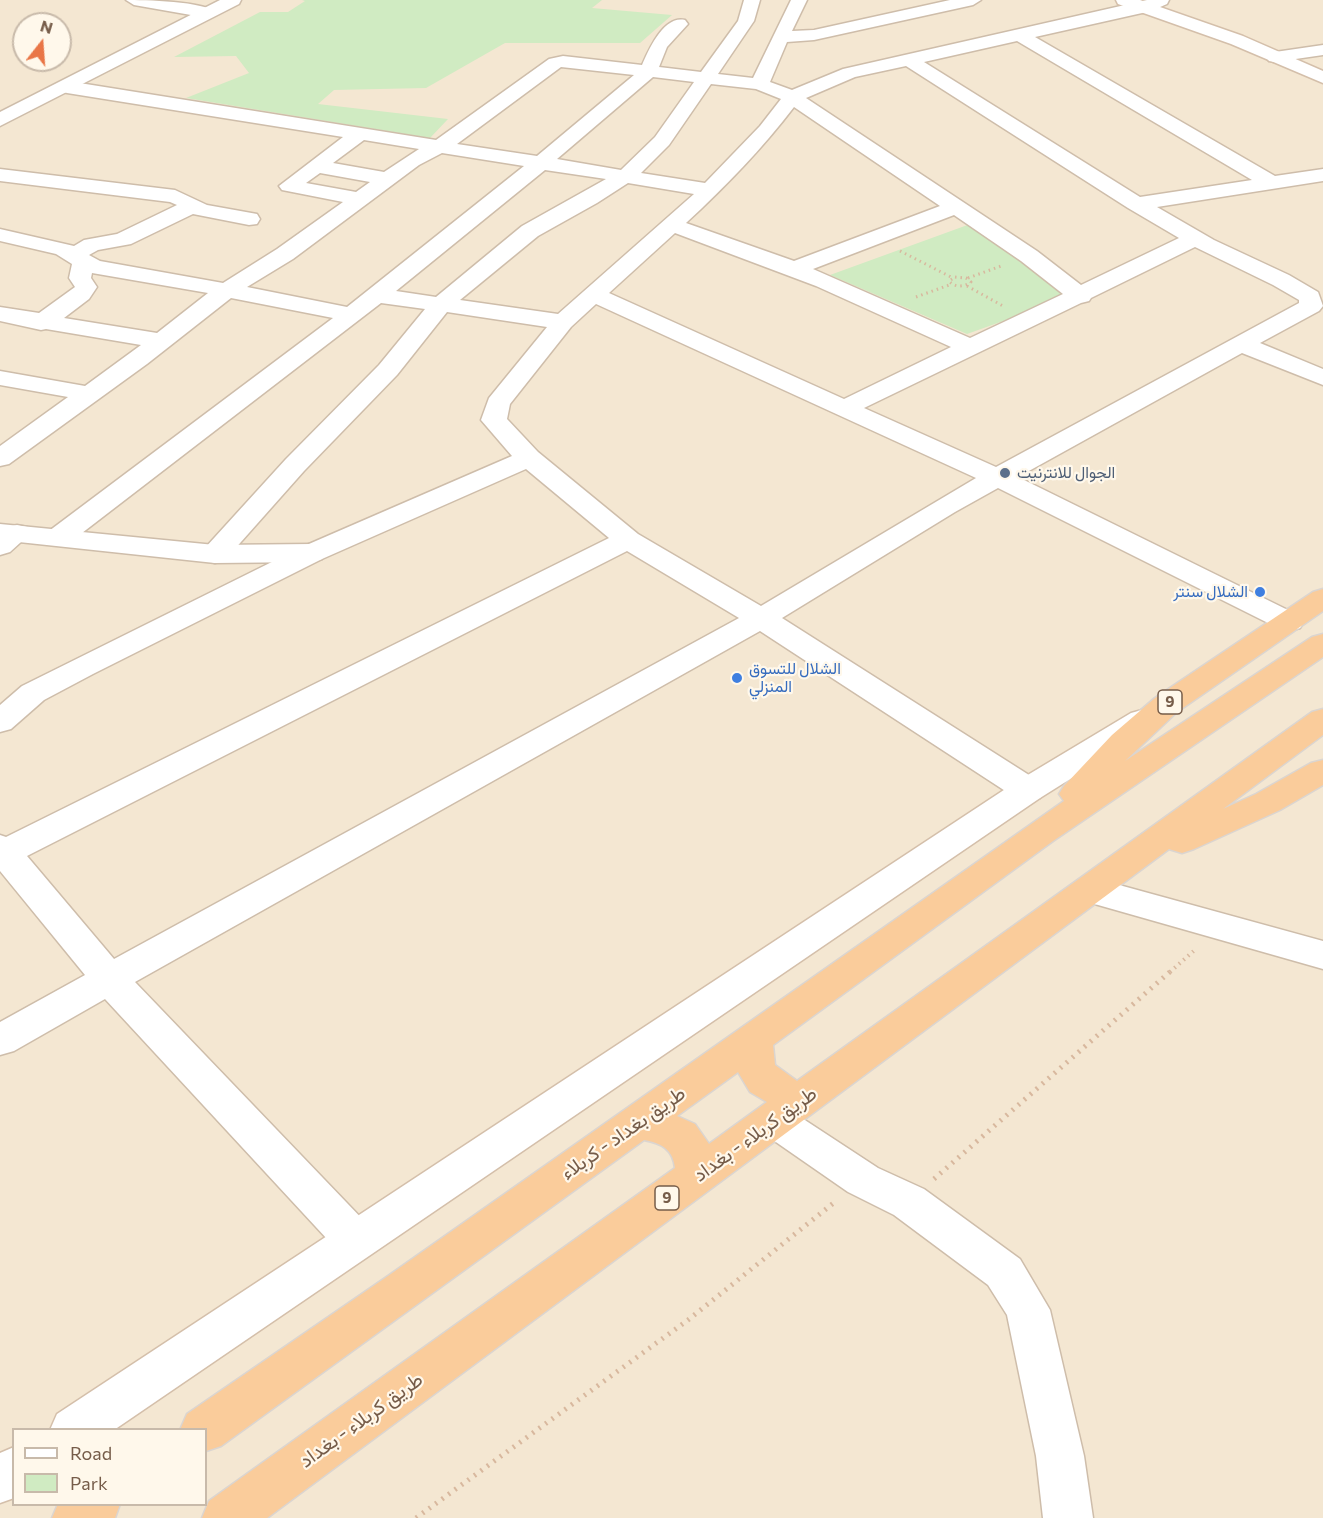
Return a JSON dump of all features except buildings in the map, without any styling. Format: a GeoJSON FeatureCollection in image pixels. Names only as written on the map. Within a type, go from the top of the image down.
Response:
{"type":"FeatureCollection","features":[{"type":"Feature","properties":{"kind":"highway","name":"9"},"geometry":{"type":"LineString","coordinates":[[1041,833],[1124,742],[1166,705],[1323,598]]}},
{"type":"Feature","properties":{"kind":"highway","name":"9"},"geometry":{"type":"LineString","coordinates":[[1041,833],[1323,643]]}},
{"type":"Feature","properties":{"kind":"highway","name":"9"},"geometry":{"type":"LineString","coordinates":[[1099,884],[1323,719]]}},
{"type":"Feature","properties":{"kind":"highway","name":"9"},"geometry":{"type":"LineString","coordinates":[[1099,884],[1268,802],[1323,771]]}},
{"type":"Feature","properties":{"kind":"highway","name":"طريق بغداد - كربلاء"},"geometry":{"type":"LineString","coordinates":[[207,1428],[1041,833]]}},
{"type":"Feature","properties":{"kind":"highway","name":"طريق كربلاء - بغداد"},"geometry":{"type":"LineString","coordinates":[[227,1518],[1099,884]]}},
{"type":"Feature","properties":{"kind":"highway"},"geometry":{"type":"LineString","coordinates":[[755,1039],[752,1058],[760,1077],[779,1091],[788,1110]]}},
{"type":"Feature","properties":{"kind":"highway"},"geometry":{"type":"LineString","coordinates":[[637,1123],[662,1126],[682,1138],[695,1155],[697,1176]]}},
{"type":"Feature","properties":{"kind":"highway"},"geometry":{"type":"LineString","coordinates":[[76,1518],[93,1506]]}},
{"type":"Feature","properties":{"kind":"street"},"geometry":{"type":"LineString","coordinates":[[134,0],[208,13]]}},
{"type":"Feature","properties":{"kind":"street"},"geometry":{"type":"LineString","coordinates":[[0,120],[233,0]]}},
{"type":"Feature","properties":{"kind":"street"},"geometry":{"type":"LineString","coordinates":[[215,554],[295,465],[388,370],[442,304],[530,231],[553,217],[590,200],[627,175],[662,141],[746,21],[752,0]]}},
{"type":"Feature","properties":{"kind":"street"},"geometry":{"type":"LineString","coordinates":[[760,84],[768,62],[799,0]]}},
{"type":"Feature","properties":{"kind":"street"},"geometry":{"type":"LineString","coordinates":[[782,37],[814,35],[973,0]]}},
{"type":"Feature","properties":{"kind":"street"},"geometry":{"type":"LineString","coordinates":[[1028,790],[761,618],[628,540],[529,458],[494,420],[498,403],[563,322],[710,190],[767,130],[792,97],[849,73],[1019,35],[1143,2],[1323,78]]}},
{"type":"Feature","properties":{"kind":"street"},"geometry":{"type":"LineString","coordinates":[[58,537],[352,315],[541,163],[648,72],[659,45],[679,24]]}},
{"type":"Feature","properties":{"kind":"street"},"geometry":{"type":"LineString","coordinates":[[1019,35],[1270,182]]}},
{"type":"Feature","properties":{"kind":"street"},"geometry":{"type":"LineString","coordinates":[[1275,57],[1323,50]]}},
{"type":"Feature","properties":{"kind":"street"},"geometry":{"type":"LineString","coordinates":[[0,1040],[111,981],[761,618],[867,552],[996,477],[1243,345],[1311,306],[1310,297],[1290,284],[1195,239],[1135,204],[909,60]]}},
{"type":"Feature","properties":{"kind":"street"},"geometry":{"type":"LineString","coordinates":[[0,458],[162,341],[227,290],[285,254],[412,161],[441,146],[555,63],[563,61],[760,84],[792,97],[1029,256],[1082,296]]}},
{"type":"Feature","properties":{"kind":"street"},"geometry":{"type":"LineString","coordinates":[[67,87],[710,190]]}},
{"type":"Feature","properties":{"kind":"street"},"geometry":{"type":"LineString","coordinates":[[361,133],[289,186],[361,199]]}},
{"type":"Feature","properties":{"kind":"street"},"geometry":{"type":"LineString","coordinates":[[317,166],[388,179]]}},
{"type":"Feature","properties":{"kind":"street"},"geometry":{"type":"LineString","coordinates":[[0,175],[175,196],[201,210],[249,219]]}},
{"type":"Feature","properties":{"kind":"street"},"geometry":{"type":"LineString","coordinates":[[1135,204],[1323,175]]}},
{"type":"Feature","properties":{"kind":"street"},"geometry":{"type":"LineString","coordinates":[[41,323],[81,294],[86,287],[80,278],[79,258],[92,245],[123,239],[172,214],[195,206]]}},
{"type":"Feature","properties":{"kind":"street"},"geometry":{"type":"LineString","coordinates":[[793,269],[957,207]]}},
{"type":"Feature","properties":{"kind":"street"},"geometry":{"type":"LineString","coordinates":[[672,225],[730,243],[886,308],[971,348]]}},
{"type":"Feature","properties":{"kind":"street"},"geometry":{"type":"LineString","coordinates":[[0,235],[63,249],[94,267],[352,315]]}},
{"type":"Feature","properties":{"kind":"street"},"geometry":{"type":"LineString","coordinates":[[846,407],[1082,296],[1195,239]]}},
{"type":"Feature","properties":{"kind":"street"},"geometry":{"type":"LineString","coordinates":[[592,294],[846,407],[996,477],[1288,622]]}},
{"type":"Feature","properties":{"kind":"street"},"geometry":{"type":"LineString","coordinates":[[374,295],[563,322]]}},
{"type":"Feature","properties":{"kind":"street"},"geometry":{"type":"LineString","coordinates":[[0,314],[41,323],[162,341]]}},
{"type":"Feature","properties":{"kind":"street"},"geometry":{"type":"LineString","coordinates":[[1243,345],[1323,378]]}},
{"type":"Feature","properties":{"kind":"street"},"geometry":{"type":"LineString","coordinates":[[0,378],[89,394]]}},
{"type":"Feature","properties":{"kind":"street"},"geometry":{"type":"LineString","coordinates":[[0,722],[33,693],[312,553],[529,458]]}},
{"type":"Feature","properties":{"kind":"street"},"geometry":{"type":"LineString","coordinates":[[6,537],[58,537],[215,554],[312,553]]}},
{"type":"Feature","properties":{"kind":"street"},"geometry":{"type":"LineString","coordinates":[[355,1240],[111,981],[3,850],[628,540]]}},
{"type":"Feature","properties":{"kind":"street"},"geometry":{"type":"LineString","coordinates":[[77,1428],[1028,790],[1166,705]]}},
{"type":"Feature","properties":{"kind":"street"},"geometry":{"type":"LineString","coordinates":[[1099,884],[1222,927],[1323,955]]}},
{"type":"Feature","properties":{"kind":"street"},"geometry":{"type":"LineString","coordinates":[[788,1110],[863,1180],[909,1202],[1004,1272],[1028,1310],[1060,1456],[1068,1518]]}},
{"type":"Feature","properties":{"kind":"path"},"geometry":{"type":"LineString","coordinates":[[875,238],[953,278],[968,279],[1029,256]]}},
{"type":"Feature","properties":{"kind":"path"},"geometry":{"type":"LineString","coordinates":[[952,284],[949,281],[953,278]]}},
{"type":"Feature","properties":{"kind":"path"},"geometry":{"type":"LineString","coordinates":[[967,286],[971,282],[968,279]]}},
{"type":"Feature","properties":{"kind":"path"},"geometry":{"type":"LineString","coordinates":[[886,308],[952,284],[967,286],[1027,320]]}},
{"type":"Feature","properties":{"kind":"path"},"geometry":{"type":"LineString","coordinates":[[909,1202],[1013,1108],[1222,927]]}},
{"type":"Feature","properties":{"kind":"path"},"geometry":{"type":"LineString","coordinates":[[416,1518],[688,1320],[863,1180]]}},
{"type":"Feature","properties":{"kind":"shaded area"},"geometry":{"type":"Polygon","coordinates":[[[0,0],[1323,0],[1323,1518],[0,1518],[0,0]]]}},
{"type":"Feature","properties":{"kind":"green space"},"geometry":{"type":"Polygon","coordinates":[[[302,0],[602,0],[592,8],[672,15],[640,43],[505,43],[426,88],[334,90],[318,104],[448,119],[430,138],[186,98],[249,73],[236,56],[174,57],[260,12],[288,12],[305,1],[302,0]]]}},
{"type":"Feature","properties":{"kind":"green space"},"geometry":{"type":"Polygon","coordinates":[[[973,223],[1070,297],[967,334],[830,275],[973,223]]]}},
{"type":"Feature","properties":{"kind":"place","name":"الجوال للانترنيت"},"geometry":{"type":"Point","coordinates":[1005,473]}},
{"type":"Feature","properties":{"kind":"place","name":"الشلال سنتر"},"geometry":{"type":"Point","coordinates":[1260,592]}},
{"type":"Feature","properties":{"kind":"place","name":"الشلال للتسوق المنزلي"},"geometry":{"type":"Point","coordinates":[737,678]}}]}
